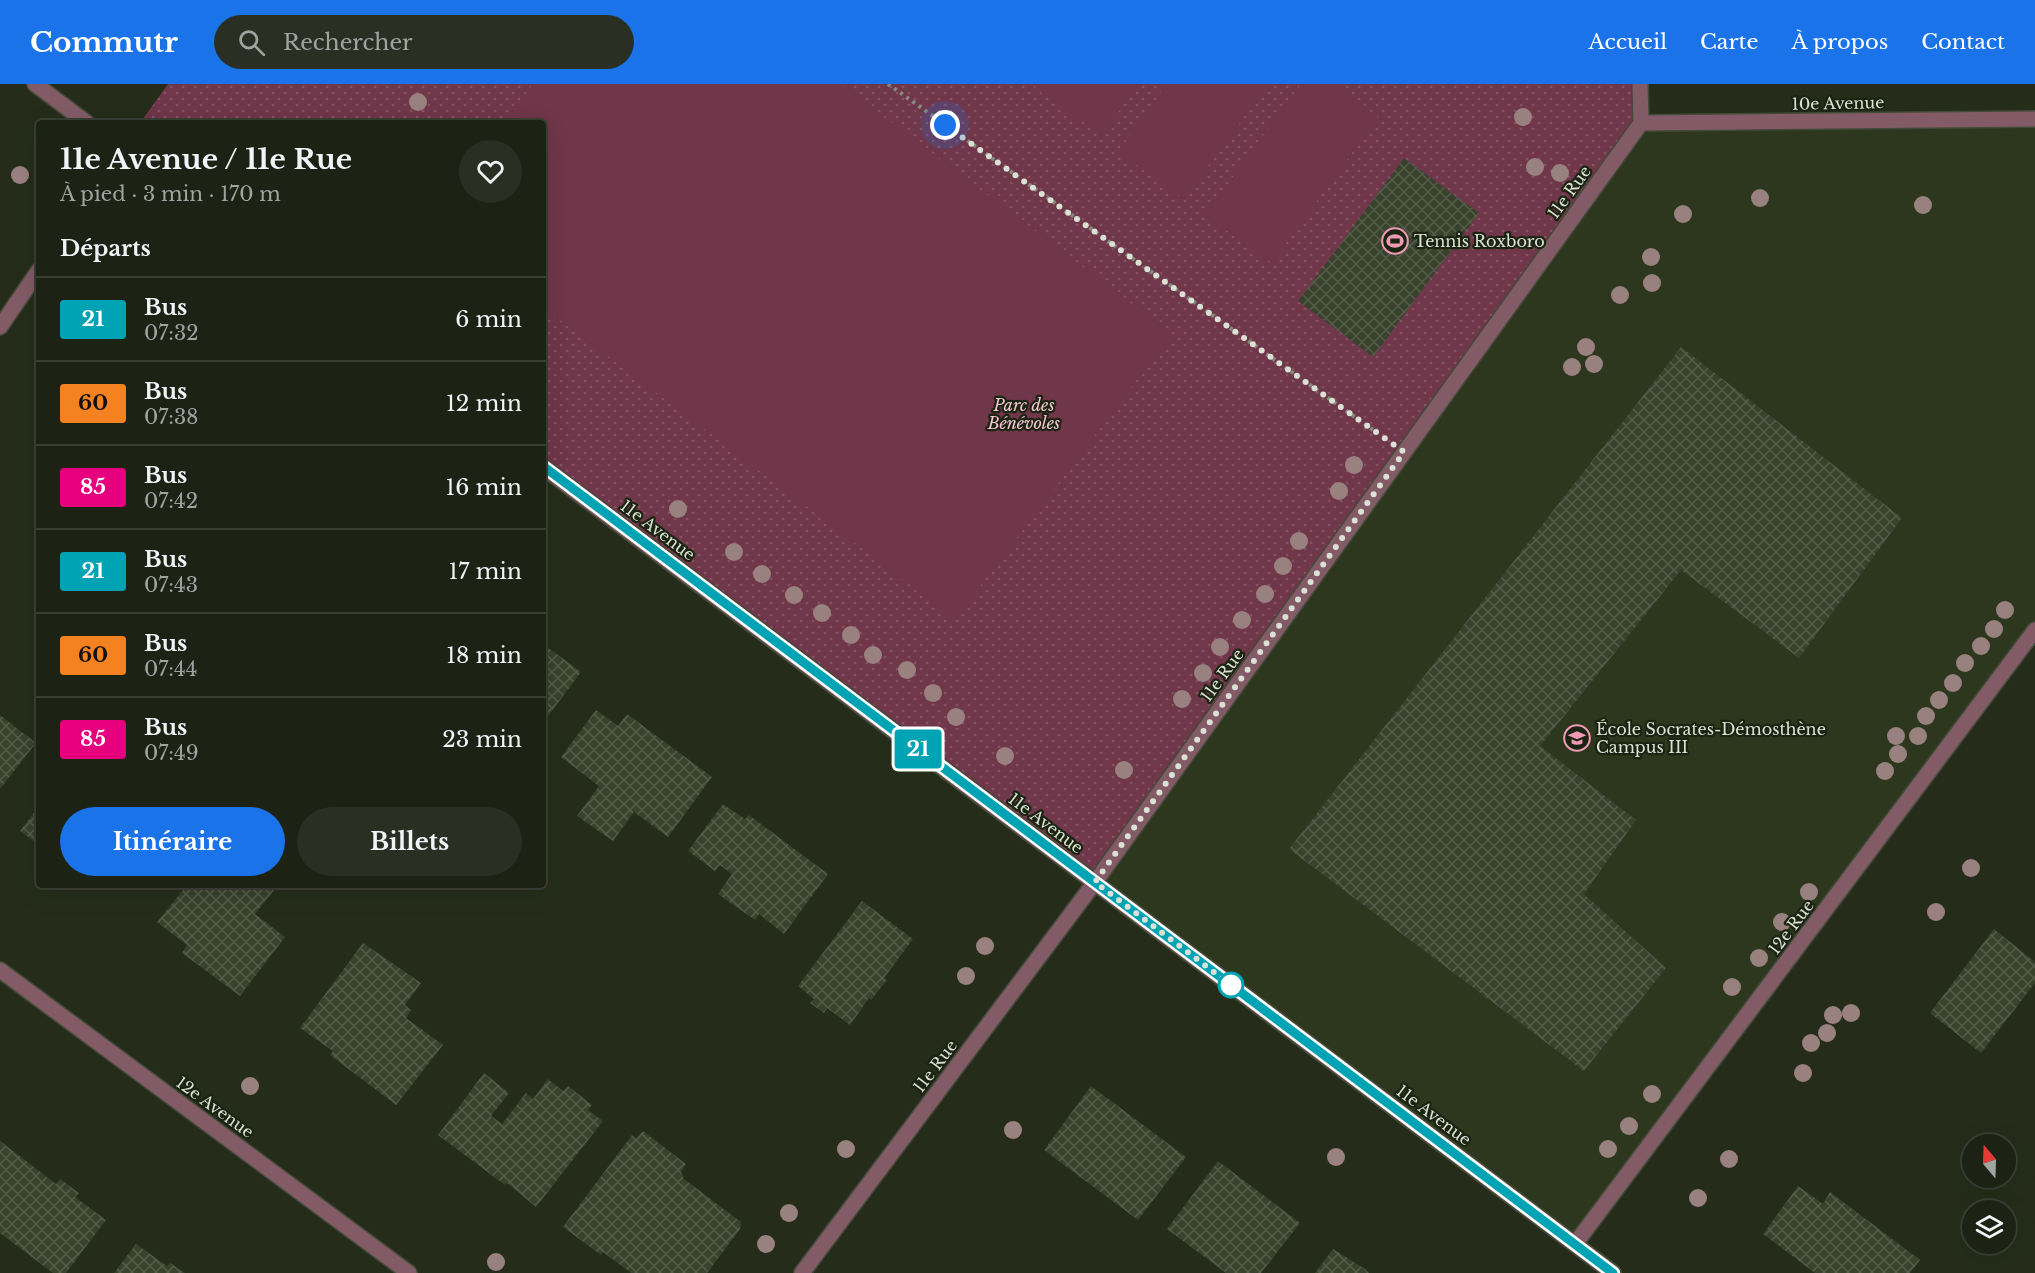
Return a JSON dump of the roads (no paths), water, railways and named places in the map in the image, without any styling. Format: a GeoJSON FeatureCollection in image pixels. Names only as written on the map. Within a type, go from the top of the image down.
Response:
{"type":"FeatureCollection","features":[{"type":"Feature","properties":{"kind":"street"},"geometry":{"type":"LineString","coordinates":[[35,84],[83,120]]}},
{"type":"Feature","properties":{"kind":"street"},"geometry":{"type":"LineString","coordinates":[[1640,84],[1641,123]]}},
{"type":"Feature","properties":{"kind":"street","name":"10e Avenue"},"geometry":{"type":"LineString","coordinates":[[1641,123],[2035,119]]}},
{"type":"Feature","properties":{"kind":"street","name":"11e Rue"},"geometry":{"type":"LineString","coordinates":[[802,1273],[1095,882],[1641,123]]}},
{"type":"Feature","properties":{"kind":"street"},"geometry":{"type":"LineString","coordinates":[[0,327],[36,274]]}},
{"type":"Feature","properties":{"kind":"street","name":"11e Avenue"},"geometry":{"type":"LineString","coordinates":[[546,468],[1614,1273]]}},
{"type":"Feature","properties":{"kind":"street","name":"12e Rue"},"geometry":{"type":"LineString","coordinates":[[1575,1244],[2035,630]]}},
{"type":"Feature","properties":{"kind":"street","name":"12e Avenue"},"geometry":{"type":"LineString","coordinates":[[0,970],[409,1273]]}},
{"type":"Feature","properties":{"kind":"place","name":"Tennis Roxboro"},"geometry":{"type":"Point","coordinates":[1395,241]}},
{"type":"Feature","properties":{"kind":"place","name":"École Socrates-Démosthène Campus III"},"geometry":{"type":"Point","coordinates":[1577,738]}},
{"type":"Feature","properties":{"kind":"park label","name":"Parc des Bénévoles"},"geometry":{"type":"Point","coordinates":[1024,414]}}]}
